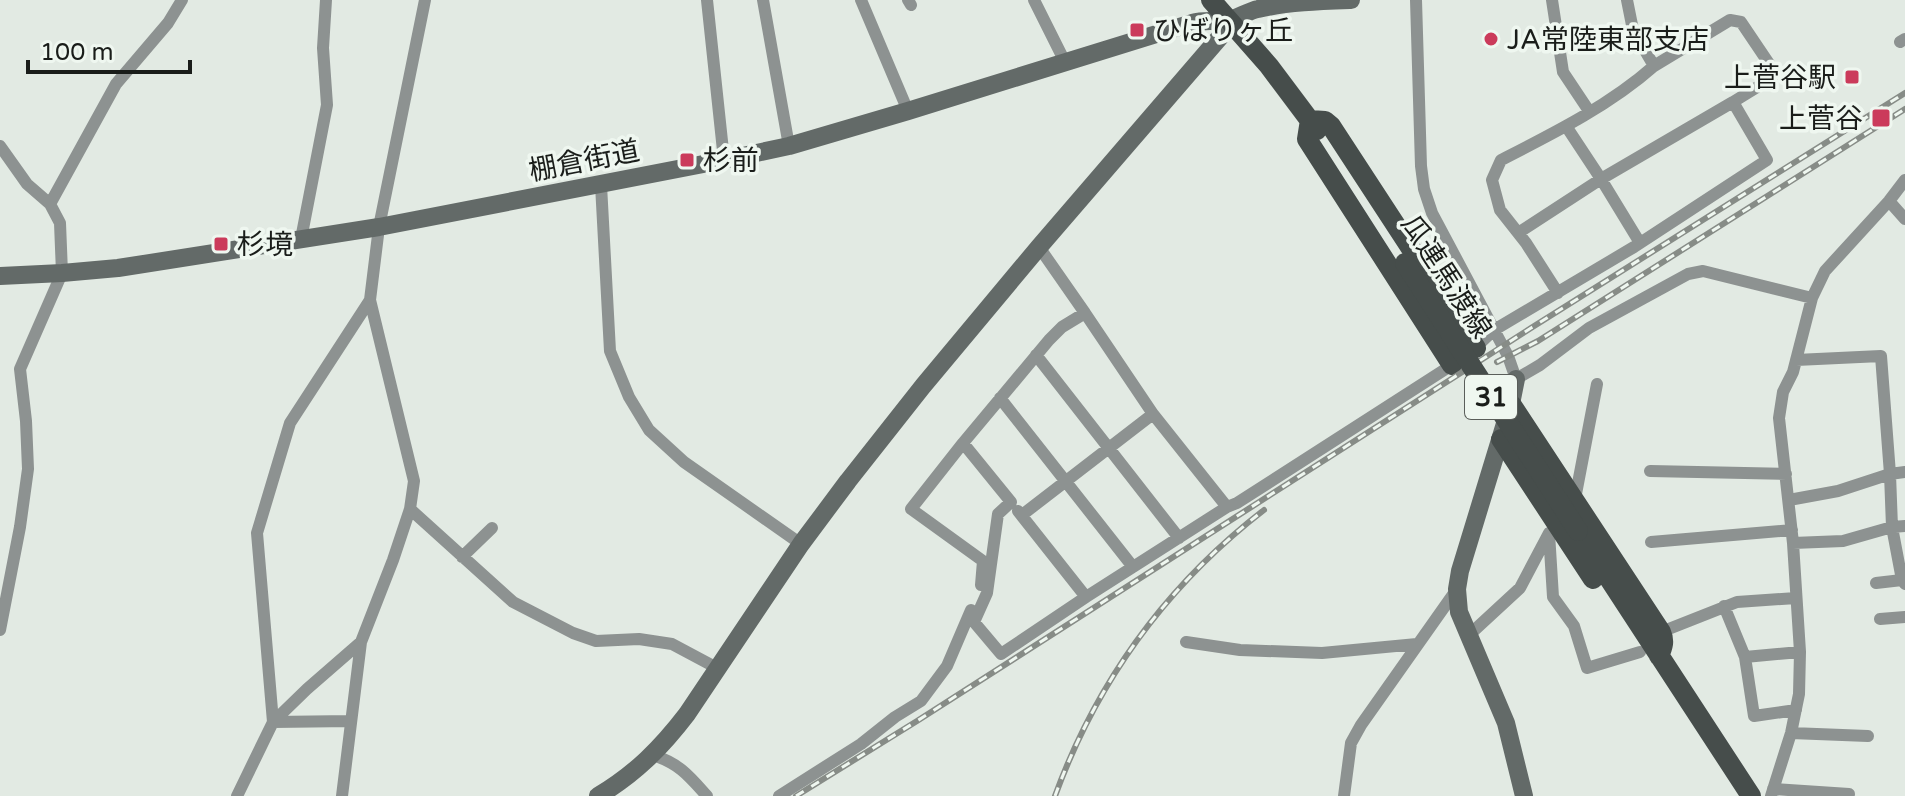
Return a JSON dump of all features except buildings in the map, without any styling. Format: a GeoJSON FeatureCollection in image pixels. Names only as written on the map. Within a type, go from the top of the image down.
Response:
{"type":"FeatureCollection","features":[{"type":"Feature","properties":{"kind":"main road","name":"瓜連馬渡線"},"geometry":{"type":"LineString","coordinates":[[1211,0],[1269,66],[1310,120],[1578,531],[1649,654],[1751,796]]}},
{"type":"Feature","properties":{"kind":"main road"},"geometry":{"type":"LineString","coordinates":[[1452,365],[1307,139],[1310,120],[1325,121],[1331,126],[1476,348]]}},
{"type":"Feature","properties":{"kind":"main road"},"geometry":{"type":"LineString","coordinates":[[1501,439],[1551,526],[1649,654],[1663,647],[1661,632],[1511,404]]}},
{"type":"Feature","properties":{"kind":"street"},"geometry":{"type":"LineString","coordinates":[[50,204],[116,84],[168,23],[182,0]]}},
{"type":"Feature","properties":{"kind":"street"},"geometry":{"type":"LineString","coordinates":[[301,239],[327,105],[323,48],[326,0]]}},
{"type":"Feature","properties":{"kind":"street"},"geometry":{"type":"LineString","coordinates":[[342,796],[361,642],[410,509],[414,481],[370,300],[379,227],[425,0]]}},
{"type":"Feature","properties":{"kind":"street"},"geometry":{"type":"LineString","coordinates":[[707,0],[724,160]]}},
{"type":"Feature","properties":{"kind":"street"},"geometry":{"type":"LineString","coordinates":[[763,0],[789,146]]}},
{"type":"Feature","properties":{"kind":"street"},"geometry":{"type":"LineString","coordinates":[[861,0],[908,111]]}},
{"type":"Feature","properties":{"kind":"street"},"geometry":{"type":"LineString","coordinates":[[1034,0],[1065,62]]}},
{"type":"Feature","properties":{"kind":"street","name":"棚倉街道"},"geometry":{"type":"LineString","coordinates":[[0,276],[118,268],[379,227],[724,160],[789,146],[1192,23],[1230,20],[1262,8],[1311,1],[1351,0]]}},
{"type":"Feature","properties":{"kind":"street"},"geometry":{"type":"LineString","coordinates":[[1416,0],[1418,125],[1424,189],[1432,213],[1508,356],[1516,379],[1457,589],[1459,612],[1506,723],[1524,796]]}},
{"type":"Feature","properties":{"kind":"street"},"geometry":{"type":"LineString","coordinates":[[1552,0],[1563,72],[1589,111]]}},
{"type":"Feature","properties":{"kind":"street"},"geometry":{"type":"LineString","coordinates":[[1627,0],[1633,30],[1654,66]]}},
{"type":"Feature","properties":{"kind":"street"},"geometry":{"type":"LineString","coordinates":[[598,796],[653,755],[687,714],[801,544],[923,386],[1220,37],[1230,20]]}},
{"type":"Feature","properties":{"kind":"street"},"geometry":{"type":"LineString","coordinates":[[1518,233],[1601,179],[1772,78],[1774,71],[1741,22],[1730,20],[1654,66],[1638,81],[1566,126],[1501,160],[1492,180],[1500,210],[1558,293]]}},
{"type":"Feature","properties":{"kind":"street"},"geometry":{"type":"LineString","coordinates":[[1011,502],[998,514],[987,593],[974,622],[1001,654],[1452,365],[1494,330],[1640,243],[1767,160],[1733,102]]}},
{"type":"Feature","properties":{"kind":"street"},"geometry":{"type":"LineString","coordinates":[[1566,126],[1640,243]]}},
{"type":"Feature","properties":{"kind":"street"},"geometry":{"type":"LineString","coordinates":[[0,146],[27,184],[50,204],[60,223],[62,273],[20,369],[28,469],[0,630]]}},
{"type":"Feature","properties":{"kind":"street"},"geometry":{"type":"LineString","coordinates":[[1849,794],[1772,792],[1796,710],[1800,652],[1789,500],[1779,418],[1783,392],[1796,360],[1812,298],[1825,271],[1905,180]]}},
{"type":"Feature","properties":{"kind":"street"},"geometry":{"type":"LineString","coordinates":[[601,185],[610,351],[629,397],[649,430],[684,462],[801,544]]}},
{"type":"Feature","properties":{"kind":"street"},"geometry":{"type":"LineString","coordinates":[[1889,201],[1905,219]]}},
{"type":"Feature","properties":{"kind":"street"},"geometry":{"type":"LineString","coordinates":[[1039,247],[1153,414],[1227,507]]}},
{"type":"Feature","properties":{"kind":"street"},"geometry":{"type":"LineString","coordinates":[[1516,379],[1589,328],[1688,274],[1703,271],[1812,298]]}},
{"type":"Feature","properties":{"kind":"street"},"geometry":{"type":"LineString","coordinates":[[273,722],[257,533],[290,423],[370,300]]}},
{"type":"Feature","properties":{"kind":"street"},"geometry":{"type":"LineString","coordinates":[[779,796],[921,701],[947,666],[980,589],[983,561],[911,509],[1036,355],[1062,327],[1085,313]]}},
{"type":"Feature","properties":{"kind":"street"},"geometry":{"type":"LineString","coordinates":[[1036,355],[1179,538]]}},
{"type":"Feature","properties":{"kind":"street"},"geometry":{"type":"LineString","coordinates":[[1796,360],[1881,356],[1890,474],[1904,582],[1876,583]]}},
{"type":"Feature","properties":{"kind":"street"},"geometry":{"type":"LineString","coordinates":[[1575,499],[1597,384]]}},
{"type":"Feature","properties":{"kind":"street"},"geometry":{"type":"LineString","coordinates":[[1000,398],[1133,567]]}},
{"type":"Feature","properties":{"kind":"street"},"geometry":{"type":"LineString","coordinates":[[1022,515],[1153,414]]}},
{"type":"Feature","properties":{"kind":"street"},"geometry":{"type":"LineString","coordinates":[[963,443],[1086,597]]}},
{"type":"Feature","properties":{"kind":"street"},"geometry":{"type":"LineString","coordinates":[[1650,471],[1786,474]]}},
{"type":"Feature","properties":{"kind":"street"},"geometry":{"type":"LineString","coordinates":[[1789,500],[1838,491],[1905,472]]}},
{"type":"Feature","properties":{"kind":"street"},"geometry":{"type":"LineString","coordinates":[[410,509],[513,602],[573,633],[596,641],[639,639],[672,644],[717,668]]}},
{"type":"Feature","properties":{"kind":"street"},"geometry":{"type":"LineString","coordinates":[[1468,636],[1520,588],[1551,526]]}},
{"type":"Feature","properties":{"kind":"street"},"geometry":{"type":"LineString","coordinates":[[1551,526],[1553,597],[1574,626],[1587,668],[1649,654]]}},
{"type":"Feature","properties":{"kind":"street"},"geometry":{"type":"LineString","coordinates":[[1651,542],[1792,537],[1843,541],[1898,527]]}},
{"type":"Feature","properties":{"kind":"street"},"geometry":{"type":"LineString","coordinates":[[462,557],[492,528]]}},
{"type":"Feature","properties":{"kind":"street"},"geometry":{"type":"LineString","coordinates":[[1344,796],[1351,743],[1457,589]]}},
{"type":"Feature","properties":{"kind":"street"},"geometry":{"type":"LineString","coordinates":[[1661,632],[1737,602],[1796,598]]}},
{"type":"Feature","properties":{"kind":"street"},"geometry":{"type":"LineString","coordinates":[[1724,606],[1745,657],[1754,716],[1796,710]]}},
{"type":"Feature","properties":{"kind":"street"},"geometry":{"type":"LineString","coordinates":[[1880,619],[1905,617]]}},
{"type":"Feature","properties":{"kind":"street"},"geometry":{"type":"LineString","coordinates":[[237,796],[273,722],[361,642]]}},
{"type":"Feature","properties":{"kind":"street"},"geometry":{"type":"LineString","coordinates":[[1186,642],[1240,650],[1322,653],[1417,644]]}},
{"type":"Feature","properties":{"kind":"street"},"geometry":{"type":"LineString","coordinates":[[1745,657],[1800,652]]}},
{"type":"Feature","properties":{"kind":"street"},"geometry":{"type":"LineString","coordinates":[[273,722],[351,721]]}},
{"type":"Feature","properties":{"kind":"street"},"geometry":{"type":"LineString","coordinates":[[1791,733],[1868,736]]}},
{"type":"Feature","properties":{"kind":"street"},"geometry":{"type":"LineString","coordinates":[[653,755],[683,769],[707,796]]}},
{"type":"Feature","properties":{"kind":"railway"},"geometry":{"type":"LineString","coordinates":[[796,796],[1905,93]]}},
{"type":"Feature","properties":{"kind":"railway"},"geometry":{"type":"LineString","coordinates":[[1497,362],[1538,341],[1905,109]]}},
{"type":"Feature","properties":{"kind":"railway"},"geometry":{"type":"LineString","coordinates":[[1055,796],[1092,713],[1139,638],[1196,570],[1264,510]]}},
{"type":"Feature","properties":{"kind":"place","name":"ひばりヶ丘"},"geometry":{"type":"Point","coordinates":[1137,30]}},
{"type":"Feature","properties":{"kind":"place","name":"JA常陸東部支店"},"geometry":{"type":"Point","coordinates":[1491,39]}},
{"type":"Feature","properties":{"kind":"place","name":"上菅谷駅"},"geometry":{"type":"Point","coordinates":[1852,77]}},
{"type":"Feature","properties":{"kind":"place","name":"上菅谷"},"geometry":{"type":"Point","coordinates":[1881,118]}},
{"type":"Feature","properties":{"kind":"place","name":"杉前"},"geometry":{"type":"Point","coordinates":[687,160]}},
{"type":"Feature","properties":{"kind":"place","name":"杉境"},"geometry":{"type":"Point","coordinates":[221,244]}}]}
